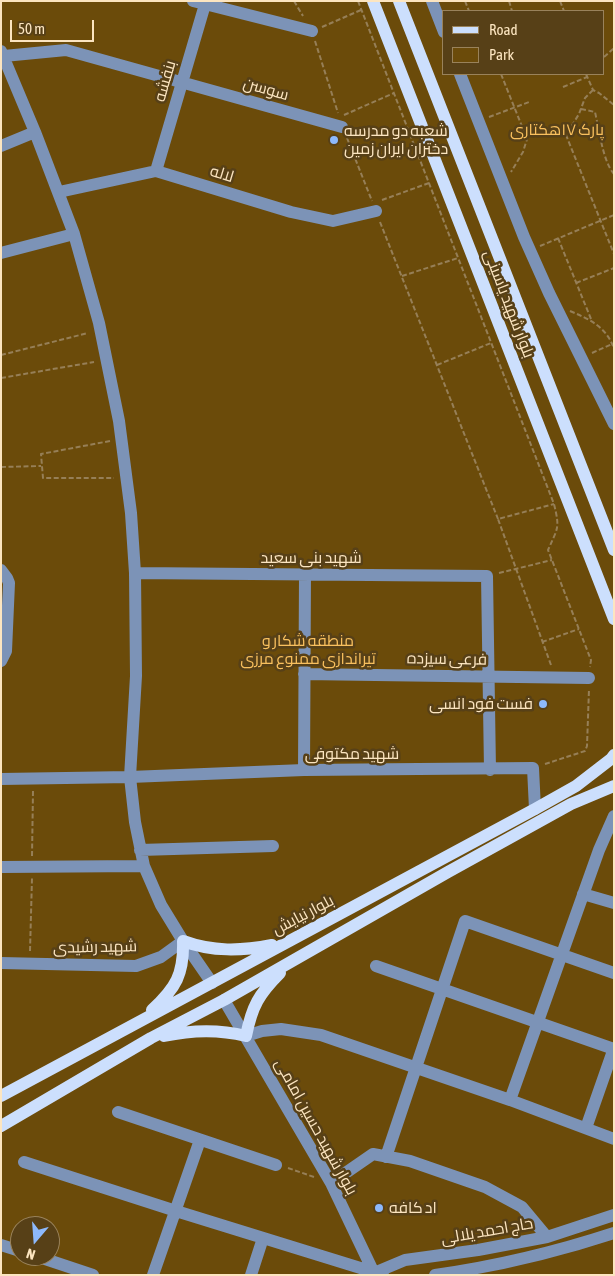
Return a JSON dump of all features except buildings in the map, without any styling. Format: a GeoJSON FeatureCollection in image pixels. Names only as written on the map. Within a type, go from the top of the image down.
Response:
{"type":"FeatureCollection","features":[{"type":"Feature","properties":{"kind":"main road","name":"بلوار شهید یاسینی"},"geometry":{"type":"LineString","coordinates":[[399,1],[614,550]]}},
{"type":"Feature","properties":{"kind":"main road","name":"بلوار شهید یاسینی"},"geometry":{"type":"LineString","coordinates":[[374,3],[614,620]]}},
{"type":"Feature","properties":{"kind":"main road","name":"بلوار نیایش"},"geometry":{"type":"LineString","coordinates":[[1,1126],[151,1038],[224,1000],[448,872],[471,852],[535,809],[576,786],[611,759],[614,754]]}},
{"type":"Feature","properties":{"kind":"main road","name":"بلوار نیایش"},"geometry":{"type":"LineString","coordinates":[[1,1096],[284,942],[440,861],[471,852],[571,804],[614,786]]}},
{"type":"Feature","properties":{"kind":"main road"},"geometry":{"type":"LineString","coordinates":[[440,861],[446,866],[448,872]]}},
{"type":"Feature","properties":{"kind":"main road"},"geometry":{"type":"LineString","coordinates":[[141,1021],[161,1002],[174,986],[184,960],[183,941],[200,947],[237,950],[284,942]]}},
{"type":"Feature","properties":{"kind":"main road"},"geometry":{"type":"LineString","coordinates":[[151,1038],[212,1030],[246,1036],[250,1017],[262,992],[295,959]]}},
{"type":"Feature","properties":{"kind":"street"},"geometry":{"type":"LineString","coordinates":[[432,1],[442,27]]}},
{"type":"Feature","properties":{"kind":"street"},"geometry":{"type":"LineString","coordinates":[[201,2],[312,31]]}},
{"type":"Feature","properties":{"kind":"street","name":"بنفشه"},"geometry":{"type":"LineString","coordinates":[[156,171],[182,82],[201,2]]}},
{"type":"Feature","properties":{"kind":"street","name":"سوسن"},"geometry":{"type":"LineString","coordinates":[[2,53],[66,50],[342,127]]}},
{"type":"Feature","properties":{"kind":"street"},"geometry":{"type":"LineString","coordinates":[[2,53],[59,192],[74,234],[100,330],[121,439],[131,512],[134,573],[136,676],[130,777],[140,850],[144,866],[162,905],[183,941],[212,982]]}},
{"type":"Feature","properties":{"kind":"street"},"geometry":{"type":"LineString","coordinates":[[460,75],[549,293],[614,424]]}},
{"type":"Feature","properties":{"kind":"street"},"geometry":{"type":"LineString","coordinates":[[1,146],[35,132]]}},
{"type":"Feature","properties":{"kind":"street","name":"لاله"},"geometry":{"type":"LineString","coordinates":[[59,192],[156,171],[291,212],[333,221],[374,207]]}},
{"type":"Feature","properties":{"kind":"street"},"geometry":{"type":"LineString","coordinates":[[1,253],[74,234]]}},
{"type":"Feature","properties":{"kind":"street"},"geometry":{"type":"LineString","coordinates":[[1,570],[5,573],[8,583],[6,651],[1,661]]}},
{"type":"Feature","properties":{"kind":"street","name":"شهید بنی سعید"},"geometry":{"type":"LineString","coordinates":[[134,573],[487,576]]}},
{"type":"Feature","properties":{"kind":"street"},"geometry":{"type":"LineString","coordinates":[[304,770],[305,574]]}},
{"type":"Feature","properties":{"kind":"street"},"geometry":{"type":"LineString","coordinates":[[487,576],[490,770]]}},
{"type":"Feature","properties":{"kind":"street","name":"فرعی سیزده"},"geometry":{"type":"LineString","coordinates":[[304,674],[589,678]]}},
{"type":"Feature","properties":{"kind":"street"},"geometry":{"type":"LineString","coordinates":[[533,768],[535,809]]}},
{"type":"Feature","properties":{"kind":"street","name":"شهید مکتوفی"},"geometry":{"type":"LineString","coordinates":[[1,779],[130,777],[304,770],[490,770],[533,768]]}},
{"type":"Feature","properties":{"kind":"street"},"geometry":{"type":"LineString","coordinates":[[510,1100],[598,850],[614,816]]}},
{"type":"Feature","properties":{"kind":"street"},"geometry":{"type":"LineString","coordinates":[[140,850],[274,846]]}},
{"type":"Feature","properties":{"kind":"street"},"geometry":{"type":"LineString","coordinates":[[1,867],[144,866]]}},
{"type":"Feature","properties":{"kind":"street"},"geometry":{"type":"LineString","coordinates":[[583,894],[614,903]]}},
{"type":"Feature","properties":{"kind":"street"},"geometry":{"type":"LineString","coordinates":[[386,1156],[465,921],[614,973]]}},
{"type":"Feature","properties":{"kind":"street","name":"شهید رشیدی"},"geometry":{"type":"LineString","coordinates":[[1,963],[136,966],[161,957],[183,941]]}},
{"type":"Feature","properties":{"kind":"street"},"geometry":{"type":"LineString","coordinates":[[376,966],[614,1048],[586,1128]]}},
{"type":"Feature","properties":{"kind":"street","name":"بلوار شهید حسین امامی"},"geometry":{"type":"LineString","coordinates":[[224,1000],[331,1183],[378,1274]]}},
{"type":"Feature","properties":{"kind":"street"},"geometry":{"type":"LineString","coordinates":[[246,1036],[262,1031],[281,1029],[321,1035],[510,1100],[614,1139]]}},
{"type":"Feature","properties":{"kind":"street"},"geometry":{"type":"LineString","coordinates":[[118,1112],[276,1164]]}},
{"type":"Feature","properties":{"kind":"street"},"geometry":{"type":"LineString","coordinates":[[153,1275],[200,1140]]}},
{"type":"Feature","properties":{"kind":"street"},"geometry":{"type":"LineString","coordinates":[[331,1183],[373,1154],[410,1161],[485,1187],[522,1207],[547,1237]]}},
{"type":"Feature","properties":{"kind":"street"},"geometry":{"type":"LineString","coordinates":[[24,1162],[378,1274]]}},
{"type":"Feature","properties":{"kind":"street","name":"حاج احمد یلالی"},"geometry":{"type":"LineString","coordinates":[[378,1274],[405,1260],[478,1250],[547,1237],[614,1215]]}},
{"type":"Feature","properties":{"kind":"street","name":"حاج احمد یلالی"},"geometry":{"type":"LineString","coordinates":[[435,1275],[529,1258],[614,1233]]}},
{"type":"Feature","properties":{"kind":"street"},"geometry":{"type":"LineString","coordinates":[[251,1275],[263,1238]]}},
{"type":"Feature","properties":{"kind":"street"},"geometry":{"type":"LineString","coordinates":[[482,1268],[501,1275]]}},
{"type":"Feature","properties":{"kind":"street"},"geometry":{"type":"LineString","coordinates":[[54,1269],[93,1275]]}},
{"type":"Feature","properties":{"kind":"path"},"geometry":{"type":"LineString","coordinates":[[294,1],[312,31],[339,117],[394,94]]}},
{"type":"Feature","properties":{"kind":"path"},"geometry":{"type":"LineString","coordinates":[[358,1],[554,504],[559,523],[548,550],[591,660],[586,751],[533,768]]}},
{"type":"Feature","properties":{"kind":"path"},"geometry":{"type":"LineString","coordinates":[[509,1],[512,10]]}},
{"type":"Feature","properties":{"kind":"path"},"geometry":{"type":"LineString","coordinates":[[312,31],[374,3]]}},
{"type":"Feature","properties":{"kind":"path"},"geometry":{"type":"LineString","coordinates":[[501,75],[527,139],[523,152],[504,185]]}},
{"type":"Feature","properties":{"kind":"path"},"geometry":{"type":"LineString","coordinates":[[563,87],[587,75],[593,90],[605,96],[614,105]]}},
{"type":"Feature","properties":{"kind":"path"},"geometry":{"type":"LineString","coordinates":[[593,90],[585,98],[566,135],[614,254]]}},
{"type":"Feature","properties":{"kind":"path"},"geometry":{"type":"LineString","coordinates":[[581,108],[595,112],[606,159],[610,170],[614,174]]}},
{"type":"Feature","properties":{"kind":"path"},"geometry":{"type":"LineString","coordinates":[[342,127],[498,519],[555,677]]}},
{"type":"Feature","properties":{"kind":"path"},"geometry":{"type":"LineString","coordinates":[[374,207],[429,182]]}},
{"type":"Feature","properties":{"kind":"path"},"geometry":{"type":"LineString","coordinates":[[530,249],[614,215]]}},
{"type":"Feature","properties":{"kind":"path"},"geometry":{"type":"LineString","coordinates":[[558,238],[590,319]]}},
{"type":"Feature","properties":{"kind":"path"},"geometry":{"type":"LineString","coordinates":[[402,276],[458,258]]}},
{"type":"Feature","properties":{"kind":"path"},"geometry":{"type":"LineString","coordinates":[[576,283],[614,268]]}},
{"type":"Feature","properties":{"kind":"path"},"geometry":{"type":"LineString","coordinates":[[571,311],[590,319],[603,330],[614,349]]}},
{"type":"Feature","properties":{"kind":"path"},"geometry":{"type":"LineString","coordinates":[[1,355],[100,330]]}},
{"type":"Feature","properties":{"kind":"path"},"geometry":{"type":"LineString","coordinates":[[437,364],[505,338]]}},
{"type":"Feature","properties":{"kind":"path"},"geometry":{"type":"LineString","coordinates":[[581,358],[612,344]]}},
{"type":"Feature","properties":{"kind":"path"},"geometry":{"type":"LineString","coordinates":[[1,378],[106,360]]}},
{"type":"Feature","properties":{"kind":"path"},"geometry":{"type":"LineString","coordinates":[[121,439],[41,454],[41,466],[43,478],[126,478]]}},
{"type":"Feature","properties":{"kind":"path"},"geometry":{"type":"LineString","coordinates":[[1,467],[41,466]]}},
{"type":"Feature","properties":{"kind":"path"},"geometry":{"type":"LineString","coordinates":[[498,519],[554,504]]}},
{"type":"Feature","properties":{"kind":"path"},"geometry":{"type":"LineString","coordinates":[[487,576],[552,560]]}},
{"type":"Feature","properties":{"kind":"path"},"geometry":{"type":"LineString","coordinates":[[542,642],[579,629]]}},
{"type":"Feature","properties":{"kind":"path"},"geometry":{"type":"LineString","coordinates":[[276,1164],[331,1183]]}},
{"type":"Feature","properties":{"kind":"green space","name":"منطقه شکار و تیراندازی ممنوع مرزی"},"geometry":{"type":"Polygon","coordinates":[[[1,1],[614,1],[614,1275],[1,1275],[1,1]]]}},
{"type":"Feature","properties":{"kind":"place","name":"شعبه دو مدرسه دختران ایران زمین"},"geometry":{"type":"Point","coordinates":[334,140]}},
{"type":"Feature","properties":{"kind":"place","name":"فست فود انسی"},"geometry":{"type":"Point","coordinates":[543,704]}},
{"type":"Feature","properties":{"kind":"place","name":"اد کافه"},"geometry":{"type":"Point","coordinates":[379,1208]}},
{"type":"Feature","properties":{"kind":"park label","name":"پارک ۱۷هکتاری"},"geometry":{"type":"Point","coordinates":[557,130]}}]}
